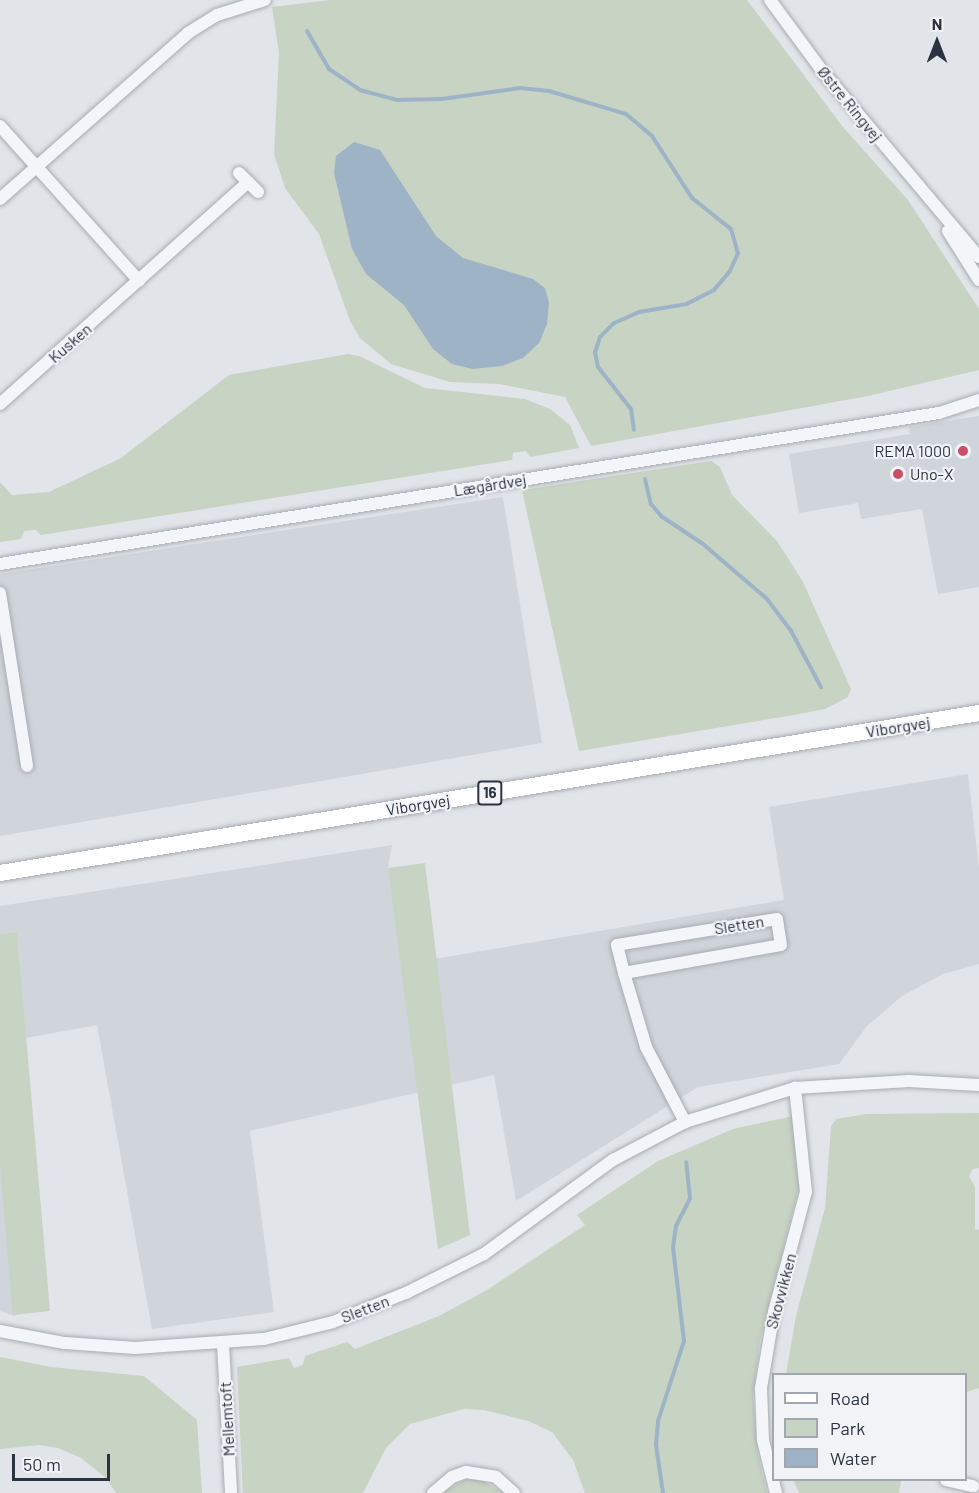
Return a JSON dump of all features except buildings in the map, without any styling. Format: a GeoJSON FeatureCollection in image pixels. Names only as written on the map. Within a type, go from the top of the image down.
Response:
{"type":"FeatureCollection","features":[{"type":"Feature","properties":{"kind":"main road","name":"Viborgvej"},"geometry":{"type":"LineString","coordinates":[[0,873],[979,713]]}},
{"type":"Feature","properties":{"kind":"street"},"geometry":{"type":"LineString","coordinates":[[0,199],[158,57],[218,15],[265,0]]}},
{"type":"Feature","properties":{"kind":"street","name":"Østre Ringvej"},"geometry":{"type":"LineString","coordinates":[[770,0],[933,207],[979,257]]}},
{"type":"Feature","properties":{"kind":"street"},"geometry":{"type":"LineString","coordinates":[[0,126],[139,281]]}},
{"type":"Feature","properties":{"kind":"street","name":"Kusken"},"geometry":{"type":"LineString","coordinates":[[0,404],[139,281],[244,177],[258,192]]}},
{"type":"Feature","properties":{"kind":"street","name":"Østre Ringvej"},"geometry":{"type":"LineString","coordinates":[[933,207],[979,280]]}},
{"type":"Feature","properties":{"kind":"street","name":"Lægårdvej"},"geometry":{"type":"LineString","coordinates":[[0,564],[930,414],[979,400]]}},
{"type":"Feature","properties":{"kind":"street"},"geometry":{"type":"LineString","coordinates":[[0,593],[27,766]]}},
{"type":"Feature","properties":{"kind":"street","name":"Sletten"},"geometry":{"type":"LineString","coordinates":[[624,973],[781,945],[777,919],[617,945],[624,973],[646,1047],[685,1122]]}},
{"type":"Feature","properties":{"kind":"street","name":"Sletten"},"geometry":{"type":"LineString","coordinates":[[0,1331],[65,1343],[135,1348],[223,1344],[264,1339],[333,1322],[406,1293],[484,1254],[613,1160],[685,1122],[795,1088],[909,1081],[979,1085]]}},
{"type":"Feature","properties":{"kind":"street","name":"Skovvikken"},"geometry":{"type":"LineString","coordinates":[[771,1474],[761,1423],[763,1371],[774,1311],[806,1192],[795,1088]]}},
{"type":"Feature","properties":{"kind":"street","name":"Mellemtoft"},"geometry":{"type":"LineString","coordinates":[[223,1344],[231,1493]]}},
{"type":"Feature","properties":{"kind":"street"},"geometry":{"type":"LineString","coordinates":[[433,1493],[452,1477],[483,1472],[496,1478],[514,1493]]}},
{"type":"Feature","properties":{"kind":"street"},"geometry":{"type":"LineString","coordinates":[[956,1481],[976,1485]]}},
{"type":"Feature","properties":{"kind":"shaded area"},"geometry":{"type":"Polygon","coordinates":[[[979,416],[979,587],[938,594],[922,509],[861,519],[858,503],[799,513],[789,454],[910,434],[909,427],[979,416]]]}},
{"type":"Feature","properties":{"kind":"shaded area"},"geometry":{"type":"Polygon","coordinates":[[[503,497],[542,743],[0,836],[0,574],[503,497]]]}},
{"type":"Feature","properties":{"kind":"shaded area"},"geometry":{"type":"Polygon","coordinates":[[[968,774],[979,869],[979,964],[943,974],[902,996],[867,1026],[839,1064],[698,1087],[516,1201],[494,1075],[250,1131],[274,1312],[152,1329],[97,1025],[26,1038],[17,932],[0,934],[0,906],[392,845],[388,868],[410,963],[784,900],[769,807],[968,774]]]}},
{"type":"Feature","properties":{"kind":"shaded area"},"geometry":{"type":"Polygon","coordinates":[[[0,1154],[15,1316],[0,1311],[0,1154]]]}},
{"type":"Feature","properties":{"kind":"green space"},"geometry":{"type":"Polygon","coordinates":[[[331,0],[747,0],[843,127],[908,200],[979,309],[979,370],[868,396],[591,446],[565,397],[499,384],[450,382],[391,364],[360,338],[350,321],[319,234],[285,188],[274,154],[279,53],[272,7],[331,0]]]}},
{"type":"Feature","properties":{"kind":"green space"},"geometry":{"type":"Polygon","coordinates":[[[348,354],[359,356],[425,388],[525,399],[550,409],[570,425],[579,448],[530,457],[526,451],[513,453],[512,460],[41,535],[36,530],[24,531],[21,539],[0,542],[0,482],[12,495],[49,492],[121,458],[229,375],[348,354]]]}},
{"type":"Feature","properties":{"kind":"green space"},"geometry":{"type":"Polygon","coordinates":[[[711,461],[720,467],[732,495],[777,541],[803,582],[851,689],[848,697],[825,709],[579,751],[522,490],[711,461]]]}},
{"type":"Feature","properties":{"kind":"green space"},"geometry":{"type":"Polygon","coordinates":[[[425,863],[470,1235],[438,1249],[388,868],[425,863]]]}},
{"type":"Feature","properties":{"kind":"green space"},"geometry":{"type":"Polygon","coordinates":[[[17,932],[50,1311],[13,1315],[0,1164],[0,934],[17,932]]]}},
{"type":"Feature","properties":{"kind":"green space"},"geometry":{"type":"Polygon","coordinates":[[[979,1113],[979,1168],[973,1169],[969,1176],[975,1187],[975,1229],[979,1230],[979,1388],[967,1392],[967,1373],[786,1373],[796,1316],[825,1208],[831,1126],[836,1119],[867,1114],[979,1113]]]}},
{"type":"Feature","properties":{"kind":"green space"},"geometry":{"type":"Polygon","coordinates":[[[793,1116],[799,1187],[760,1340],[753,1397],[758,1455],[767,1493],[585,1493],[573,1460],[552,1432],[528,1421],[484,1410],[464,1409],[410,1424],[386,1448],[363,1493],[243,1493],[237,1367],[289,1358],[294,1368],[303,1365],[305,1356],[347,1342],[355,1349],[439,1316],[487,1290],[585,1225],[577,1215],[658,1161],[733,1129],[793,1116]]]}},
{"type":"Feature","properties":{"kind":"green space"},"geometry":{"type":"Polygon","coordinates":[[[0,1357],[51,1367],[144,1376],[197,1420],[202,1493],[116,1493],[106,1478],[81,1458],[58,1448],[39,1445],[0,1449],[0,1357]]]}},
{"type":"Feature","properties":{"kind":"green space"},"geometry":{"type":"Polygon","coordinates":[[[466,1479],[484,1481],[503,1493],[442,1493],[466,1479]]]}},
{"type":"Feature","properties":{"kind":"green space"},"geometry":{"type":"Polygon","coordinates":[[[793,1481],[901,1481],[899,1493],[799,1493],[793,1481]]]}},
{"type":"Feature","properties":{"kind":"water"},"geometry":{"type":"Polygon","coordinates":[[[354,142],[380,150],[436,236],[463,258],[533,279],[545,288],[549,303],[547,324],[539,343],[523,358],[502,366],[473,369],[452,364],[433,349],[404,305],[366,274],[352,249],[334,173],[336,156],[354,142]]]}},
{"type":"Feature","properties":{"kind":"waterway"},"geometry":{"type":"LineString","coordinates":[[307,31],[329,69],[360,90],[398,100],[442,99],[520,88],[549,91],[626,114],[652,136],[692,198],[731,229],[738,253],[730,271],[714,290],[687,304],[639,312],[614,323],[600,337],[595,352],[598,367],[631,409],[634,430]]}},
{"type":"Feature","properties":{"kind":"waterway"},"geometry":{"type":"LineString","coordinates":[[645,479],[651,504],[661,516],[703,544],[767,599],[790,629],[821,687]]}},
{"type":"Feature","properties":{"kind":"waterway"},"geometry":{"type":"LineString","coordinates":[[663,1493],[656,1445],[658,1421],[684,1341],[673,1247],[676,1226],[690,1198],[686,1162]]}},
{"type":"Feature","properties":{"kind":"place","name":"REMA 1000"},"geometry":{"type":"Point","coordinates":[963,451]}},
{"type":"Feature","properties":{"kind":"place","name":"Uno-X"},"geometry":{"type":"Point","coordinates":[898,474]}}]}
